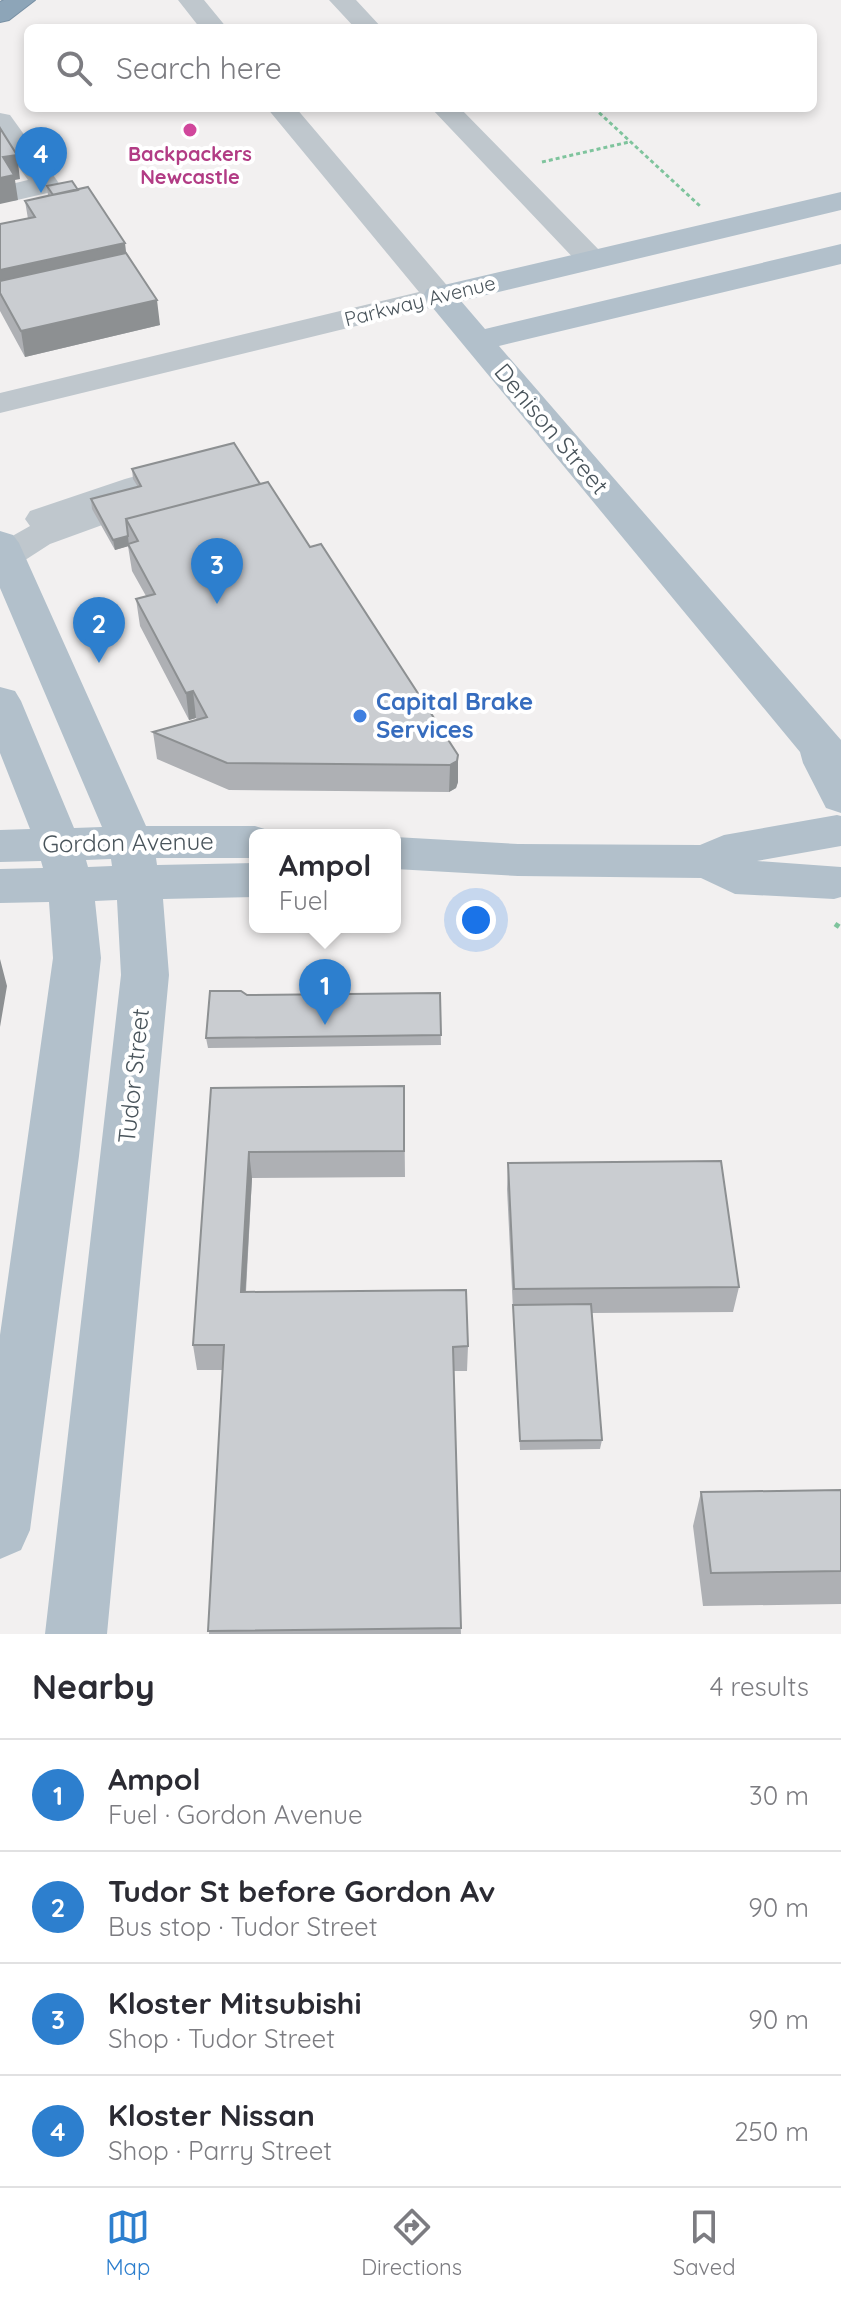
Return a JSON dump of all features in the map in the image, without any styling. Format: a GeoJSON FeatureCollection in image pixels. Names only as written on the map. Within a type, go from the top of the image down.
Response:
{"type":"FeatureCollection","features":[{"type":"Feature","properties":{"kind":"highway"},"geometry":{"type":"LineString","coordinates":[[0,14],[22,0]]}},
{"type":"Feature","properties":{"kind":"main road","name":"Parkway Avenue"},"geometry":{"type":"LineString","coordinates":[[439,296],[841,201]]}},
{"type":"Feature","properties":{"kind":"main road"},"geometry":{"type":"LineString","coordinates":[[477,341],[841,254]]}},
{"type":"Feature","properties":{"kind":"main road","name":"Denison Street"},"geometry":{"type":"LineString","coordinates":[[439,296],[831,753],[824,763],[840,818]]}},
{"type":"Feature","properties":{"kind":"main road","name":"Tudor Street"},"geometry":{"type":"LineString","coordinates":[[3,550],[135,863],[145,975],[76,1634]]}},
{"type":"Feature","properties":{"kind":"main road"},"geometry":{"type":"LineString","coordinates":[[0,701],[65,865],[77,958],[53,1156],[2,1496]]}},
{"type":"Feature","properties":{"kind":"main road"},"geometry":{"type":"LineString","coordinates":[[709,862],[724,851],[840,818]]}},
{"type":"Feature","properties":{"kind":"main road"},"geometry":{"type":"LineString","coordinates":[[401,854],[455,858],[709,862],[735,877],[838,906],[827,855],[840,818]]}},
{"type":"Feature","properties":{"kind":"main road","name":"Gordon Avenue"},"geometry":{"type":"LineString","coordinates":[[0,886],[65,865],[135,863],[249,843]]}},
{"type":"Feature","properties":{"kind":"main road","name":"Gordon Avenue"},"geometry":{"type":"LineString","coordinates":[[0,846],[65,865]]}},
{"type":"Feature","properties":{"kind":"main road"},"geometry":{"type":"LineString","coordinates":[[401,867],[455,858]]}},
{"type":"Feature","properties":{"kind":"main road","name":"Gordon Avenue"},"geometry":{"type":"LineString","coordinates":[[135,863],[249,879]]}},
{"type":"Feature","properties":{"kind":"street"},"geometry":{"type":"LineString","coordinates":[[191,0],[211,24]]}},
{"type":"Feature","properties":{"kind":"street"},"geometry":{"type":"LineString","coordinates":[[342,0],[365,24]]}},
{"type":"Feature","properties":{"kind":"street","name":"Denison Street"},"geometry":{"type":"LineString","coordinates":[[295,112],[439,296]]}},
{"type":"Feature","properties":{"kind":"street"},"geometry":{"type":"LineString","coordinates":[[449,112],[592,260]]}},
{"type":"Feature","properties":{"kind":"street"},"geometry":{"type":"LineString","coordinates":[[0,121],[46,185],[13,192]]}},
{"type":"Feature","properties":{"kind":"street","name":"Parkway Avenue"},"geometry":{"type":"LineString","coordinates":[[0,403],[439,296]]}},
{"type":"Feature","properties":{"kind":"street"},"geometry":{"type":"LineString","coordinates":[[3,550],[144,497],[206,480],[199,469],[137,486],[43,519]]}},
{"type":"Feature","properties":{"kind":"path"},"geometry":{"type":"LineString","coordinates":[[598,112],[709,215]]}},
{"type":"Feature","properties":{"kind":"path"},"geometry":{"type":"LineString","coordinates":[[505,170],[631,142]]}},
{"type":"Feature","properties":{"kind":"building"},"geometry":{"type":"Polygon","coordinates":[[[0,128],[17,155],[3,157],[14,175],[0,178],[0,128]]]}},
{"type":"Feature","properties":{"kind":"building"},"geometry":{"type":"Polygon","coordinates":[[[72,181],[78,190],[53,195],[47,186],[72,181]]]}},
{"type":"Feature","properties":{"kind":"building"},"geometry":{"type":"Polygon","coordinates":[[[88,187],[125,243],[0,270],[0,224],[35,217],[25,201],[88,187]]]}},
{"type":"Feature","properties":{"kind":"building"},"geometry":{"type":"Polygon","coordinates":[[[126,253],[157,300],[21,331],[0,293],[0,281],[126,253]]]}},
{"type":"Feature","properties":{"kind":"building"},"geometry":{"type":"Polygon","coordinates":[[[234,443],[260,484],[126,519],[128,536],[113,540],[91,499],[141,486],[132,469],[234,443]]]}},
{"type":"Feature","properties":{"kind":"building"},"geometry":{"type":"Polygon","coordinates":[[[268,482],[310,547],[321,544],[458,755],[457,761],[450,765],[227,763],[153,732],[207,717],[193,691],[186,693],[136,599],[155,594],[128,544],[138,541],[126,519],[268,482]]]}},
{"type":"Feature","properties":{"kind":"building"},"geometry":{"type":"Polygon","coordinates":[[[210,991],[241,991],[247,995],[440,993],[441,1035],[206,1038],[210,991]]]}},
{"type":"Feature","properties":{"kind":"building"},"geometry":{"type":"Polygon","coordinates":[[[404,1086],[404,1151],[249,1152],[241,1292],[466,1290],[468,1346],[453,1347],[461,1628],[208,1631],[224,1345],[193,1345],[211,1088],[404,1086]]]}},
{"type":"Feature","properties":{"kind":"building"},"geometry":{"type":"Polygon","coordinates":[[[721,1161],[739,1287],[514,1289],[508,1163],[721,1161]]]}},
{"type":"Feature","properties":{"kind":"building"},"geometry":{"type":"Polygon","coordinates":[[[591,1304],[602,1440],[520,1441],[513,1305],[591,1304]]]}},
{"type":"Feature","properties":{"kind":"building"},"geometry":{"type":"Polygon","coordinates":[[[841,1490],[841,1571],[711,1573],[701,1492],[841,1490]]]}},
{"type":"Feature","properties":{"kind":"place","name":"Backpackers Newcastle"},"geometry":{"type":"Point","coordinates":[190,130]}},
{"type":"Feature","properties":{"kind":"place","name":"Kloster Nissan"},"geometry":{"type":"Point","coordinates":[41,193]}},
{"type":"Feature","properties":{"kind":"place","name":"Kloster Mitsubishi"},"geometry":{"type":"Point","coordinates":[217,604]}},
{"type":"Feature","properties":{"kind":"place","name":"Tudor St before Gordon Av"},"geometry":{"type":"Point","coordinates":[99,663]}},
{"type":"Feature","properties":{"kind":"place","name":"Capital Brake Services"},"geometry":{"type":"Point","coordinates":[360,716]}},
{"type":"Feature","properties":{"kind":"place","name":"Ampol"},"geometry":{"type":"Point","coordinates":[325,1025]}}]}
